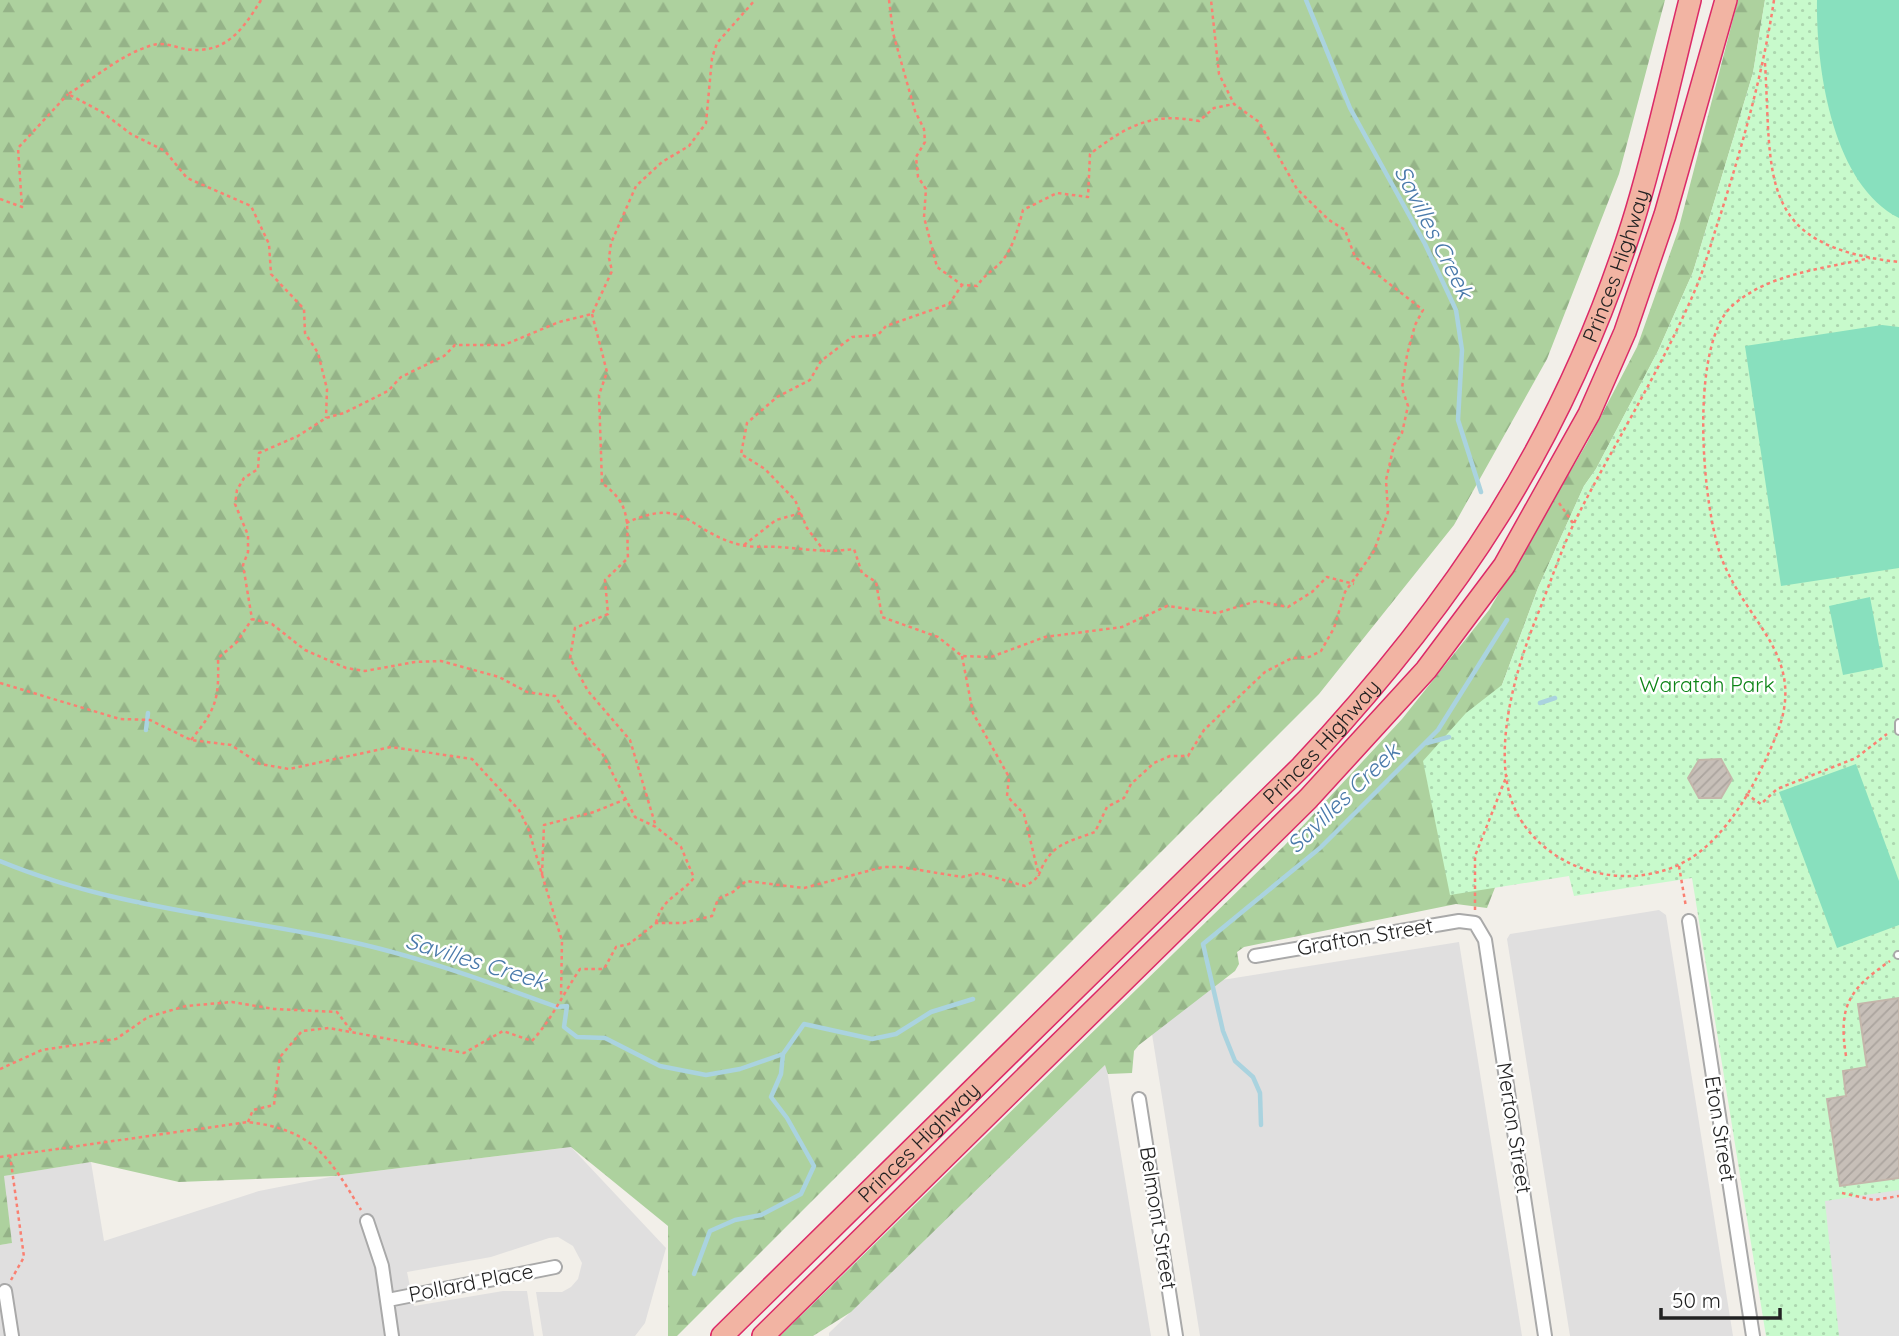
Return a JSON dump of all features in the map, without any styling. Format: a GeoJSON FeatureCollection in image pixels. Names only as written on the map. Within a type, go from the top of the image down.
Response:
{"type":"FeatureCollection","features":[{"type":"Feature","properties":{"kind":"highway","name":"Princes Highway"},"geometry":{"type":"LineString","coordinates":[[722,1336],[1301,767],[1363,702],[1434,613],[1468,566],[1528,468],[1586,346],[1632,225],[1690,0]]}},
{"type":"Feature","properties":{"kind":"highway","name":"Princes Highway"},"geometry":{"type":"LineString","coordinates":[[763,1336],[1308,799],[1426,670],[1504,566],[1589,414],[1625,332],[1665,215],[1726,0]]}},
{"type":"Feature","properties":{"kind":"street","name":"Grafton Street"},"geometry":{"type":"LineString","coordinates":[[1255,956],[1459,921],[1475,923]]}},
{"type":"Feature","properties":{"kind":"street","name":"Eton Street"},"geometry":{"type":"LineString","coordinates":[[1689,921],[1753,1336]]}},
{"type":"Feature","properties":{"kind":"street","name":"Merton Street"},"geometry":{"type":"LineString","coordinates":[[1475,923],[1485,940],[1545,1336]]}},
{"type":"Feature","properties":{"kind":"street","name":"Belmont Street"},"geometry":{"type":"LineString","coordinates":[[1139,1100],[1176,1336]]}},
{"type":"Feature","properties":{"kind":"street"},"geometry":{"type":"LineString","coordinates":[[367,1221],[382,1266],[393,1336]]}},
{"type":"Feature","properties":{"kind":"street","name":"Pollard Place"},"geometry":{"type":"LineString","coordinates":[[388,1300],[555,1267]]}},
{"type":"Feature","properties":{"kind":"street"},"geometry":{"type":"LineString","coordinates":[[5,1291],[12,1336]]}},
{"type":"Feature","properties":{"kind":"path"},"geometry":{"type":"LineString","coordinates":[[0,199],[22,207],[19,148],[68,94],[127,56],[155,44],[195,50],[221,48],[248,22],[261,0]]}},
{"type":"Feature","properties":{"kind":"path"},"geometry":{"type":"LineString","coordinates":[[656,827],[630,740],[588,691],[570,658],[575,628],[608,614],[605,580],[628,558],[625,509],[619,496],[602,483],[599,395],[607,373],[592,314],[612,271],[609,258],[611,243],[636,186],[662,162],[689,146],[706,123],[712,58],[717,43],[755,0]]}},
{"type":"Feature","properties":{"kind":"path"},"geometry":{"type":"LineString","coordinates":[[889,0],[893,33],[915,111],[924,129],[925,142],[916,157],[918,177],[926,189],[924,217],[937,267],[962,285],[977,286],[986,273],[998,266],[1016,236],[1023,211],[1057,193],[1088,197],[1090,154],[1115,135],[1151,120],[1172,116],[1199,121],[1214,108],[1234,104]]}},
{"type":"Feature","properties":{"kind":"path"},"geometry":{"type":"LineString","coordinates":[[248,1122],[253,1110],[274,1105],[280,1057],[302,1031],[329,1028],[354,1035],[464,1053],[503,1031],[532,1041],[553,1017],[560,999],[580,970],[604,970],[616,947],[629,944],[656,923],[683,923],[712,916],[719,899],[746,881],[804,888],[892,867],[962,877],[979,873],[1025,886],[1040,878],[1050,854],[1064,844],[1095,832],[1107,807],[1124,798],[1131,784],[1154,763],[1170,756],[1188,756],[1204,730],[1265,672],[1292,658],[1309,657],[1321,651],[1334,628],[1345,593],[1354,584],[1374,551],[1388,512],[1386,480],[1394,445],[1402,433],[1408,405],[1402,388],[1407,355],[1415,325],[1423,310],[1355,257],[1345,230],[1329,220],[1297,189],[1259,122],[1234,104],[1219,74],[1211,0]]}},
{"type":"Feature","properties":{"kind":"path"},"geometry":{"type":"LineString","coordinates":[[1774,0],[1765,59],[1699,282],[1652,378],[1574,524],[1531,631],[1512,692],[1506,729],[1507,775],[1518,816],[1548,851],[1587,873],[1638,876],[1679,865],[1703,849],[1746,794],[1767,757],[1782,721],[1788,686],[1779,653],[1741,597],[1723,561],[1712,527],[1703,408],[1710,340],[1730,307],[1772,281],[1870,258]]}},
{"type":"Feature","properties":{"kind":"path"},"geometry":{"type":"LineString","coordinates":[[1765,59],[1772,166],[1779,201],[1793,221],[1817,240],[1841,251],[1899,261]]}},
{"type":"Feature","properties":{"kind":"path"},"geometry":{"type":"LineString","coordinates":[[68,94],[102,112],[131,134],[165,151],[187,178],[251,206],[269,244],[271,274],[304,309],[305,333],[318,353],[327,389],[326,418]]}},
{"type":"Feature","properties":{"kind":"path"},"geometry":{"type":"LineString","coordinates":[[826,553],[807,528],[795,500],[765,469],[741,454],[747,422],[777,397],[810,380],[821,360],[852,337],[878,335],[886,326],[949,304],[962,285]]}},
{"type":"Feature","properties":{"kind":"path"},"geometry":{"type":"LineString","coordinates":[[191,740],[213,713],[219,689],[218,658],[237,642],[252,619],[243,565],[248,552],[248,535],[235,504],[237,490],[244,478],[258,469],[259,453],[298,436],[326,418],[344,413],[388,391],[401,377],[444,356],[454,345],[505,345],[559,322],[592,314]]}},
{"type":"Feature","properties":{"kind":"path"},"geometry":{"type":"LineString","coordinates":[[1549,489],[1574,524]]}},
{"type":"Feature","properties":{"kind":"path"},"geometry":{"type":"LineString","coordinates":[[626,523],[649,513],[673,512],[715,536],[742,546],[780,547],[826,553],[854,549],[862,573],[876,582],[882,617],[938,637],[962,656],[991,657],[1045,638],[1122,627],[1167,606],[1216,613],[1257,601],[1288,607],[1312,592],[1327,577],[1354,584]]}},
{"type":"Feature","properties":{"kind":"path"},"geometry":{"type":"LineString","coordinates":[[742,546],[776,520],[801,513]]}},
{"type":"Feature","properties":{"kind":"path"},"geometry":{"type":"LineString","coordinates":[[252,619],[272,624],[305,650],[346,668],[365,671],[415,662],[441,662],[499,677],[527,692],[555,696],[566,713],[602,753],[635,817],[656,827],[681,847],[694,878],[682,892],[668,898],[659,908],[656,923]]}},
{"type":"Feature","properties":{"kind":"path"},"geometry":{"type":"LineString","coordinates":[[962,656],[973,713],[1009,777],[1007,796],[1024,814],[1040,878]]}},
{"type":"Feature","properties":{"kind":"path"},"geometry":{"type":"LineString","coordinates":[[0,683],[120,719],[150,720],[191,740],[231,745],[260,764],[289,769],[391,747],[472,759],[519,810],[528,828],[562,941],[560,999]]}},
{"type":"Feature","properties":{"kind":"path"},"geometry":{"type":"LineString","coordinates":[[1746,794],[1761,804],[1777,789],[1856,758],[1899,726]]}},
{"type":"Feature","properties":{"kind":"path"},"geometry":{"type":"LineString","coordinates":[[1475,923],[1475,856],[1507,775]]}},
{"type":"Feature","properties":{"kind":"path"},"geometry":{"type":"LineString","coordinates":[[542,878],[544,825],[594,812],[626,799]]}},
{"type":"Feature","properties":{"kind":"path"},"geometry":{"type":"LineString","coordinates":[[1679,865],[1689,921]]}},
{"type":"Feature","properties":{"kind":"path"},"geometry":{"type":"LineString","coordinates":[[1846,1056],[1841,1027],[1844,1011],[1853,991],[1899,955]]}},
{"type":"Feature","properties":{"kind":"path"},"geometry":{"type":"LineString","coordinates":[[0,1069],[42,1050],[116,1039],[148,1017],[186,1006],[232,1002],[274,1009],[337,1012],[354,1035]]}},
{"type":"Feature","properties":{"kind":"path"},"geometry":{"type":"LineString","coordinates":[[0,1157],[248,1122],[295,1131],[333,1165],[367,1221]]}},
{"type":"Feature","properties":{"kind":"path"},"geometry":{"type":"LineString","coordinates":[[5,1291],[24,1257],[10,1155]]}},
{"type":"Feature","properties":{"kind":"path"},"geometry":{"type":"LineString","coordinates":[[1842,1193],[1874,1200],[1899,1196]]}},
{"type":"Feature","properties":{"kind":"shaded area"},"geometry":{"type":"Polygon","coordinates":[[[1659,910],[1666,915],[1733,1336],[1570,1336],[1507,939],[1510,934],[1659,910]]]}},
{"type":"Feature","properties":{"kind":"shaded area"},"geometry":{"type":"Polygon","coordinates":[[[1459,942],[1522,1336],[1200,1336],[1152,1034],[1222,980],[1459,942]]]}},
{"type":"Feature","properties":{"kind":"shaded area"},"geometry":{"type":"Polygon","coordinates":[[[1106,1064],[1151,1336],[829,1336],[829,1333],[1106,1064]]]}},
{"type":"Feature","properties":{"kind":"shaded area"},"geometry":{"type":"Polygon","coordinates":[[[571,1147],[666,1248],[645,1323],[635,1336],[543,1336],[536,1292],[562,1292],[571,1287],[578,1279],[582,1263],[573,1246],[558,1237],[491,1257],[407,1272],[414,1306],[503,1291],[527,1291],[534,1336],[0,1336],[0,1245],[12,1243],[3,1176],[91,1162],[104,1241],[259,1191],[335,1176],[571,1147]]]}},
{"type":"Feature","properties":{"kind":"shaded area"},"geometry":{"type":"Polygon","coordinates":[[[1899,1190],[1899,1336],[1839,1336],[1825,1201],[1899,1190]]]}},
{"type":"Feature","properties":{"kind":"green space"},"geometry":{"type":"Polygon","coordinates":[[[0,0],[1665,0],[1619,174],[1547,359],[1454,525],[1319,694],[677,1336],[668,1336],[668,1226],[571,1147],[335,1176],[179,1182],[91,1162],[4,1176],[12,1243],[0,1245],[0,0]]]}},
{"type":"Feature","properties":{"kind":"green space"},"geometry":{"type":"Polygon","coordinates":[[[1738,0],[1765,0],[1753,73],[1693,272],[1658,351],[1596,469],[1584,486],[1538,588],[1502,685],[1516,834],[1487,908],[1456,904],[1244,947],[1237,952],[1239,964],[1235,971],[1139,1045],[1134,1051],[1132,1073],[1108,1074],[1105,1065],[851,1312],[813,1336],[780,1336],[1284,846],[1402,719],[1489,610],[1587,443],[1637,347],[1678,231],[1738,0]]]}},
{"type":"Feature","properties":{"kind":"green space","name":"Waratah Park"},"geometry":{"type":"Polygon","coordinates":[[[1765,0],[1899,0],[1899,1336],[1766,1336],[1692,878],[1574,896],[1569,876],[1450,895],[1423,761],[1466,713],[1502,685],[1538,588],[1584,486],[1596,469],[1658,351],[1693,272],[1753,73],[1765,0]]]}},
{"type":"Feature","properties":{"kind":"green space"},"geometry":{"type":"Polygon","coordinates":[[[1817,0],[1899,0],[1899,218],[1876,202],[1858,179],[1843,152],[1832,122],[1825,90],[1817,27],[1817,0]]]}},
{"type":"Feature","properties":{"kind":"green space"},"geometry":{"type":"Polygon","coordinates":[[[1882,325],[1899,327],[1899,568],[1781,586],[1745,346],[1882,325]]]}},
{"type":"Feature","properties":{"kind":"green space"},"geometry":{"type":"Polygon","coordinates":[[[1870,597],[1883,667],[1843,675],[1829,606],[1870,597]]]}},
{"type":"Feature","properties":{"kind":"green space"},"geometry":{"type":"Polygon","coordinates":[[[1856,764],[1899,881],[1899,925],[1837,948],[1779,792],[1856,764]]]}},
{"type":"Feature","properties":{"kind":"building"},"geometry":{"type":"Polygon","coordinates":[[[1721,759],[1732,779],[1721,798],[1699,798],[1688,778],[1699,760],[1721,759]]]}},
{"type":"Feature","properties":{"kind":"building"},"geometry":{"type":"Polygon","coordinates":[[[1899,998],[1899,1178],[1840,1186],[1827,1099],[1846,1096],[1843,1071],[1867,1067],[1858,1004],[1899,998]]]}},
{"type":"Feature","properties":{"kind":"waterway","name":"Savilles Creek"},"geometry":{"type":"LineString","coordinates":[[1306,0],[1350,108],[1425,244],[1456,310],[1462,350],[1458,420],[1481,492]]}},
{"type":"Feature","properties":{"kind":"waterway","name":"Savilles Creek"},"geometry":{"type":"LineString","coordinates":[[1261,1125],[1260,1093],[1253,1077],[1235,1061],[1223,1031],[1203,944],[1320,848],[1438,730],[1507,620]]}},
{"type":"Feature","properties":{"kind":"waterway"},"geometry":{"type":"LineString","coordinates":[[1540,703],[1555,698]]}},
{"type":"Feature","properties":{"kind":"waterway"},"geometry":{"type":"LineString","coordinates":[[146,730],[148,713]]}},
{"type":"Feature","properties":{"kind":"waterway"},"geometry":{"type":"LineString","coordinates":[[1427,743],[1449,737]]}},
{"type":"Feature","properties":{"kind":"waterway","name":"Savilles Creek"},"geometry":{"type":"LineString","coordinates":[[0,861],[82,889],[167,908],[338,939],[421,960],[557,1007],[567,1006],[564,1027],[577,1037],[605,1038],[660,1066],[706,1075],[740,1069],[783,1054],[804,1024],[872,1039],[896,1034],[931,1012],[973,999]]}},
{"type":"Feature","properties":{"kind":"waterway"},"geometry":{"type":"LineString","coordinates":[[694,1274],[710,1231],[735,1220],[761,1215],[801,1194],[814,1166],[787,1118],[771,1097],[781,1074],[783,1054]]}}]}
